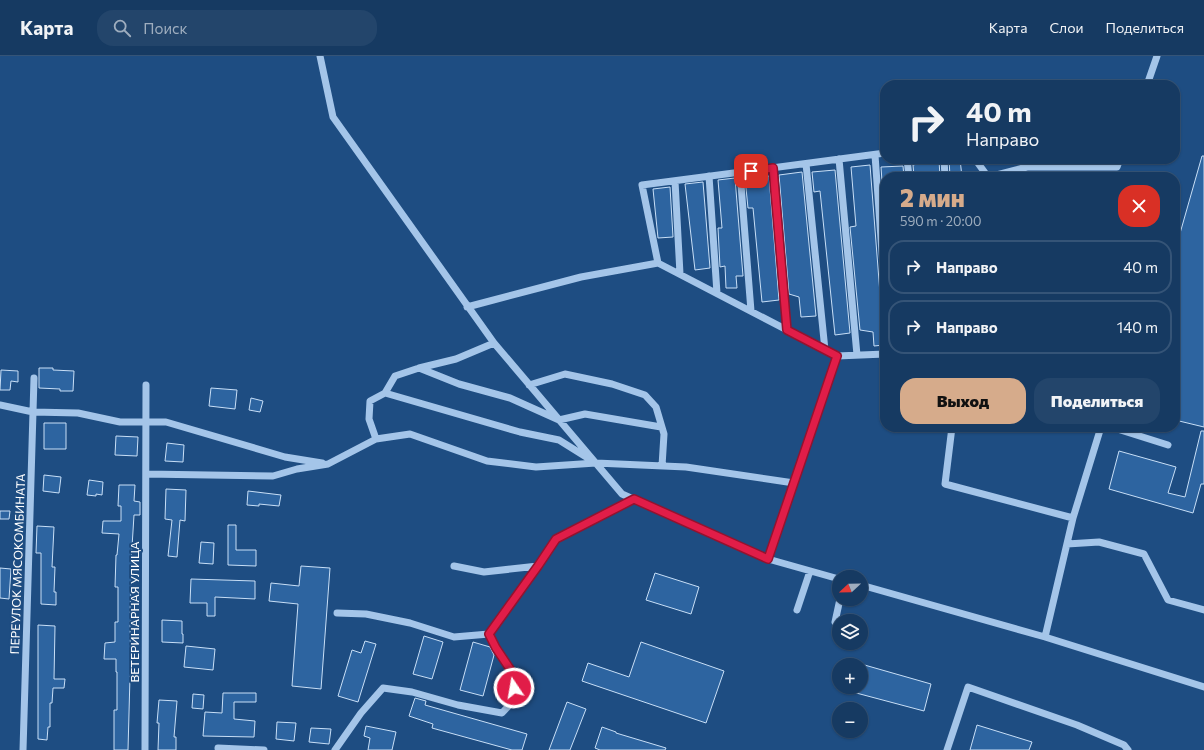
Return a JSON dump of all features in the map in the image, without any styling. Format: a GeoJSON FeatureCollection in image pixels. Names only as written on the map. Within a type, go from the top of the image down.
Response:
{"type":"FeatureCollection","features":[{"type":"Feature","properties":{"kind":"street"},"geometry":{"type":"LineString","coordinates":[[320,56],[333,118],[494,343],[622,494],[768,559],[832,577]]}},
{"type":"Feature","properties":{"kind":"street"},"geometry":{"type":"LineString","coordinates":[[1149,80],[1157,56]]}},
{"type":"Feature","properties":{"kind":"street"},"geometry":{"type":"LineString","coordinates":[[658,263],[642,185],[880,154]]}},
{"type":"Feature","properties":{"kind":"street"},"geometry":{"type":"LineString","coordinates":[[875,155],[880,224]]}},
{"type":"Feature","properties":{"kind":"street"},"geometry":{"type":"LineString","coordinates":[[839,159],[857,355]]}},
{"type":"Feature","properties":{"kind":"street"},"geometry":{"type":"LineString","coordinates":[[806,164],[825,350]]}},
{"type":"Feature","properties":{"kind":"street"},"geometry":{"type":"LineString","coordinates":[[979,164],[985,172]]}},
{"type":"Feature","properties":{"kind":"street"},"geometry":{"type":"LineString","coordinates":[[1008,172],[1027,167],[1117,167],[1118,164]]}},
{"type":"Feature","properties":{"kind":"street"},"geometry":{"type":"LineString","coordinates":[[773,168],[787,330]]}},
{"type":"Feature","properties":{"kind":"street"},"geometry":{"type":"LineString","coordinates":[[740,172],[751,311]]}},
{"type":"Feature","properties":{"kind":"street"},"geometry":{"type":"LineString","coordinates":[[709,176],[717,293]]}},
{"type":"Feature","properties":{"kind":"street"},"geometry":{"type":"LineString","coordinates":[[675,181],[680,274]]}},
{"type":"Feature","properties":{"kind":"street"},"geometry":{"type":"LineString","coordinates":[[468,306],[581,277],[658,263],[837,356],[880,354]]}},
{"type":"Feature","properties":{"kind":"street"},"geometry":{"type":"LineString","coordinates":[[376,440],[369,419],[370,402],[385,393],[395,376],[419,368],[456,359],[494,343]]}},
{"type":"Feature","properties":{"kind":"street"},"geometry":{"type":"LineString","coordinates":[[768,559],[837,356]]}},
{"type":"Feature","properties":{"kind":"street"},"geometry":{"type":"LineString","coordinates":[[419,368],[459,384],[510,398],[559,420],[585,414],[661,427]]}},
{"type":"Feature","properties":{"kind":"street"},"geometry":{"type":"LineString","coordinates":[[529,385],[565,374],[612,384],[645,394],[656,407],[664,434],[662,466]]}},
{"type":"Feature","properties":{"kind":"street","name":"ПЕРЕУЛОК МЯСОКОМБИНАТА"},"geometry":{"type":"LineString","coordinates":[[24,750],[34,378]]}},
{"type":"Feature","properties":{"kind":"street","name":"ВЕТЕРИНАРНАЯ УЛИЦА"},"geometry":{"type":"LineString","coordinates":[[145,750],[146,385]]}},
{"type":"Feature","properties":{"kind":"street"},"geometry":{"type":"LineString","coordinates":[[385,393],[520,432],[559,440],[596,463]]}},
{"type":"Feature","properties":{"kind":"street"},"geometry":{"type":"LineString","coordinates":[[0,405],[33,412],[78,413],[120,422],[166,422],[285,457],[328,464]]}},
{"type":"Feature","properties":{"kind":"street"},"geometry":{"type":"LineString","coordinates":[[951,432],[945,484],[1073,518]]}},
{"type":"Feature","properties":{"kind":"street"},"geometry":{"type":"LineString","coordinates":[[1045,637],[1073,518],[1099,432]]}},
{"type":"Feature","properties":{"kind":"street"},"geometry":{"type":"LineString","coordinates":[[1127,432],[1168,445]]}},
{"type":"Feature","properties":{"kind":"street"},"geometry":{"type":"LineString","coordinates":[[146,474],[273,476],[297,469],[328,464],[376,440],[410,434],[487,461],[536,467],[596,463],[686,467],[794,483]]}},
{"type":"Feature","properties":{"kind":"street"},"geometry":{"type":"LineString","coordinates":[[337,614],[366,614],[410,622],[454,637],[489,634],[556,539],[634,499]]}},
{"type":"Feature","properties":{"kind":"street"},"geometry":{"type":"LineString","coordinates":[[1067,544],[1099,542],[1144,554],[1168,600],[1204,610]]}},
{"type":"Feature","properties":{"kind":"street"},"geometry":{"type":"LineString","coordinates":[[454,566],[484,572],[538,566]]}},
{"type":"Feature","properties":{"kind":"street"},"geometry":{"type":"LineString","coordinates":[[797,610],[810,571]]}},
{"type":"Feature","properties":{"kind":"street"},"geometry":{"type":"LineString","coordinates":[[868,587],[1045,637],[1204,687]]}},
{"type":"Feature","properties":{"kind":"street"},"geometry":{"type":"LineString","coordinates":[[335,750],[361,713],[383,688],[412,692],[458,705],[502,713],[514,700],[514,675],[496,648],[489,634]]}},
{"type":"Feature","properties":{"kind":"street"},"geometry":{"type":"LineString","coordinates":[[948,750],[968,687],[1077,725],[1124,745],[1128,750]]}},
{"type":"Feature","properties":{"kind":"street"},"geometry":{"type":"LineString","coordinates":[[218,748],[264,750]]}},
{"type":"Feature","properties":{"kind":"building"},"geometry":{"type":"Polygon","coordinates":[[[1202,156],[1204,156],[1204,427],[1180,421],[1180,233],[1202,156]]]}},
{"type":"Feature","properties":{"kind":"building"},"geometry":{"type":"Polygon","coordinates":[[[939,164],[940,172],[914,172],[913,165],[939,164]]]}},
{"type":"Feature","properties":{"kind":"building"},"geometry":{"type":"Polygon","coordinates":[[[949,164],[961,164],[961,172],[950,172],[949,164]]]}},
{"type":"Feature","properties":{"kind":"building"},"geometry":{"type":"Polygon","coordinates":[[[870,165],[880,294],[880,345],[874,346],[873,332],[860,330],[850,227],[856,226],[851,167],[870,165]]]}},
{"type":"Feature","properties":{"kind":"building"},"geometry":{"type":"Polygon","coordinates":[[[903,166],[904,172],[881,172],[881,167],[903,166]]]}},
{"type":"Feature","properties":{"kind":"building"},"geometry":{"type":"Polygon","coordinates":[[[835,170],[850,333],[835,335],[820,191],[814,192],[812,172],[835,170]]]}},
{"type":"Feature","properties":{"kind":"building"},"geometry":{"type":"Polygon","coordinates":[[[802,172],[816,316],[801,317],[799,297],[789,294],[779,175],[802,172]]]}},
{"type":"Feature","properties":{"kind":"building"},"geometry":{"type":"Polygon","coordinates":[[[769,176],[779,300],[762,302],[753,208],[748,208],[745,178],[769,176]]]}},
{"type":"Feature","properties":{"kind":"building"},"geometry":{"type":"Polygon","coordinates":[[[735,178],[743,276],[736,276],[737,288],[726,288],[725,266],[720,267],[718,228],[722,228],[718,180],[735,178]]]}},
{"type":"Feature","properties":{"kind":"building"},"geometry":{"type":"Polygon","coordinates":[[[703,182],[710,268],[695,270],[685,184],[703,182]]]}},
{"type":"Feature","properties":{"kind":"building"},"geometry":{"type":"Polygon","coordinates":[[[670,187],[673,237],[658,238],[653,189],[670,187]]]}},
{"type":"Feature","properties":{"kind":"building"},"geometry":{"type":"Polygon","coordinates":[[[39,368],[74,371],[73,391],[39,388],[39,368]]]}},
{"type":"Feature","properties":{"kind":"building"},"geometry":{"type":"Polygon","coordinates":[[[1,370],[18,371],[18,382],[11,381],[10,390],[0,390],[1,370]]]}},
{"type":"Feature","properties":{"kind":"building"},"geometry":{"type":"Polygon","coordinates":[[[211,388],[237,390],[235,409],[209,406],[211,388]]]}},
{"type":"Feature","properties":{"kind":"building"},"geometry":{"type":"Polygon","coordinates":[[[251,398],[263,401],[260,412],[249,410],[251,398]]]}},
{"type":"Feature","properties":{"kind":"building"},"geometry":{"type":"Polygon","coordinates":[[[44,423],[66,423],[66,449],[44,449],[44,423]]]}},
{"type":"Feature","properties":{"kind":"building"},"geometry":{"type":"Polygon","coordinates":[[[1201,431],[1204,431],[1204,484],[1201,484],[1193,513],[1109,489],[1119,451],[1176,467],[1168,493],[1185,497],[1201,431]]]}},
{"type":"Feature","properties":{"kind":"building"},"geometry":{"type":"Polygon","coordinates":[[[116,436],[138,437],[137,456],[115,455],[116,436]]]}},
{"type":"Feature","properties":{"kind":"building"},"geometry":{"type":"Polygon","coordinates":[[[167,443],[184,445],[183,462],[165,461],[167,443]]]}},
{"type":"Feature","properties":{"kind":"building"},"geometry":{"type":"Polygon","coordinates":[[[44,475],[61,477],[59,493],[43,491],[44,475]]]}},
{"type":"Feature","properties":{"kind":"building"},"geometry":{"type":"Polygon","coordinates":[[[89,480],[103,482],[102,495],[87,495],[89,480]]]}},
{"type":"Feature","properties":{"kind":"building"},"geometry":{"type":"Polygon","coordinates":[[[119,485],[135,485],[134,501],[140,502],[140,515],[134,515],[131,563],[130,613],[135,613],[134,621],[130,621],[131,676],[128,750],[114,750],[114,710],[117,710],[116,659],[104,659],[105,643],[115,642],[115,622],[118,622],[118,587],[115,587],[116,555],[119,534],[102,533],[103,521],[121,521],[121,506],[118,506],[119,485]]]}},
{"type":"Feature","properties":{"kind":"building"},"geometry":{"type":"Polygon","coordinates":[[[166,489],[186,490],[185,521],[180,520],[177,557],[168,556],[172,520],[165,519],[166,489]]]}},
{"type":"Feature","properties":{"kind":"building"},"geometry":{"type":"Polygon","coordinates":[[[248,491],[281,495],[279,506],[259,504],[259,506],[247,505],[248,491]]]}},
{"type":"Feature","properties":{"kind":"building"},"geometry":{"type":"Polygon","coordinates":[[[0,511],[10,511],[9,519],[0,519],[0,511]]]}},
{"type":"Feature","properties":{"kind":"building"},"geometry":{"type":"Polygon","coordinates":[[[228,525],[236,525],[236,550],[256,550],[256,566],[228,565],[228,525]]]}},
{"type":"Feature","properties":{"kind":"building"},"geometry":{"type":"Polygon","coordinates":[[[37,526],[54,527],[52,567],[55,567],[54,592],[56,592],[56,605],[41,604],[41,553],[36,553],[37,526]]]}},
{"type":"Feature","properties":{"kind":"building"},"geometry":{"type":"Polygon","coordinates":[[[201,542],[214,543],[213,564],[199,563],[201,542]]]}},
{"type":"Feature","properties":{"kind":"building"},"geometry":{"type":"Polygon","coordinates":[[[301,566],[330,568],[321,689],[292,686],[298,604],[269,601],[271,583],[299,586],[301,566]]]}},
{"type":"Feature","properties":{"kind":"building"},"geometry":{"type":"Polygon","coordinates":[[[0,568],[11,569],[9,599],[0,598],[0,568]]]}},
{"type":"Feature","properties":{"kind":"building"},"geometry":{"type":"Polygon","coordinates":[[[655,573],[699,587],[691,614],[646,600],[655,573]]]}},
{"type":"Feature","properties":{"kind":"building"},"geometry":{"type":"Polygon","coordinates":[[[191,579],[255,581],[255,599],[215,597],[215,616],[207,616],[207,603],[190,603],[191,579]]]}},
{"type":"Feature","properties":{"kind":"building"},"geometry":{"type":"Polygon","coordinates":[[[162,620],[182,621],[183,643],[162,642],[162,620]]]}},
{"type":"Feature","properties":{"kind":"building"},"geometry":{"type":"Polygon","coordinates":[[[38,625],[55,626],[54,679],[65,679],[64,688],[53,688],[52,703],[50,703],[50,727],[48,727],[47,740],[38,739],[38,625]]]}},
{"type":"Feature","properties":{"kind":"building"},"geometry":{"type":"Polygon","coordinates":[[[424,636],[443,642],[432,679],[413,674],[424,636]]]}},
{"type":"Feature","properties":{"kind":"building"},"geometry":{"type":"Polygon","coordinates":[[[365,641],[376,644],[358,702],[338,696],[352,650],[361,653],[365,641]]]}},
{"type":"Feature","properties":{"kind":"building"},"geometry":{"type":"Polygon","coordinates":[[[473,642],[490,647],[494,655],[483,696],[460,690],[473,642]]]}},
{"type":"Feature","properties":{"kind":"building"},"geometry":{"type":"Polygon","coordinates":[[[641,642],[724,671],[706,723],[582,681],[588,663],[629,677],[641,642]]]}},
{"type":"Feature","properties":{"kind":"building"},"geometry":{"type":"Polygon","coordinates":[[[186,646],[215,649],[213,670],[184,667],[186,646]]]}},
{"type":"Feature","properties":{"kind":"building"},"geometry":{"type":"Polygon","coordinates":[[[868,666],[931,684],[924,711],[860,694],[868,694],[868,666]]]}},
{"type":"Feature","properties":{"kind":"building"},"geometry":{"type":"Polygon","coordinates":[[[223,693],[256,693],[256,702],[234,702],[234,719],[255,721],[254,737],[203,736],[205,712],[222,713],[223,693]]]}},
{"type":"Feature","properties":{"kind":"building"},"geometry":{"type":"Polygon","coordinates":[[[193,694],[204,695],[203,709],[192,708],[193,694]]]}},
{"type":"Feature","properties":{"kind":"building"},"geometry":{"type":"Polygon","coordinates":[[[415,698],[426,701],[425,705],[527,734],[522,750],[512,750],[432,728],[433,724],[409,716],[415,698]]]}},
{"type":"Feature","properties":{"kind":"building"},"geometry":{"type":"Polygon","coordinates":[[[159,700],[177,701],[174,737],[176,737],[176,750],[158,750],[159,723],[157,723],[159,700]]]}},
{"type":"Feature","properties":{"kind":"building"},"geometry":{"type":"Polygon","coordinates":[[[567,702],[586,709],[570,750],[549,750],[567,702]]]}},
{"type":"Feature","properties":{"kind":"building"},"geometry":{"type":"Polygon","coordinates":[[[277,722],[296,723],[294,741],[276,739],[277,722]]]}},
{"type":"Feature","properties":{"kind":"building"},"geometry":{"type":"Polygon","coordinates":[[[977,725],[1032,742],[1029,750],[970,750],[977,725]]]}},
{"type":"Feature","properties":{"kind":"building"},"geometry":{"type":"Polygon","coordinates":[[[366,726],[396,732],[392,750],[368,750],[370,738],[364,736],[366,726]]]}},
{"type":"Feature","properties":{"kind":"building"},"geometry":{"type":"Polygon","coordinates":[[[602,727],[616,733],[666,748],[665,750],[600,750],[595,748],[602,727]]]}},
{"type":"Feature","properties":{"kind":"building"},"geometry":{"type":"Polygon","coordinates":[[[311,728],[331,729],[329,744],[309,742],[311,728]]]}},
{"type":"Feature","properties":{"kind":"route"},"geometry":{"type":"LineString","coordinates":[[514,688],[514,675],[496,648],[489,634],[556,539],[586,523],[634,499],[768,559],[837,356],[787,330],[773,168],[751,171]]}}]}
